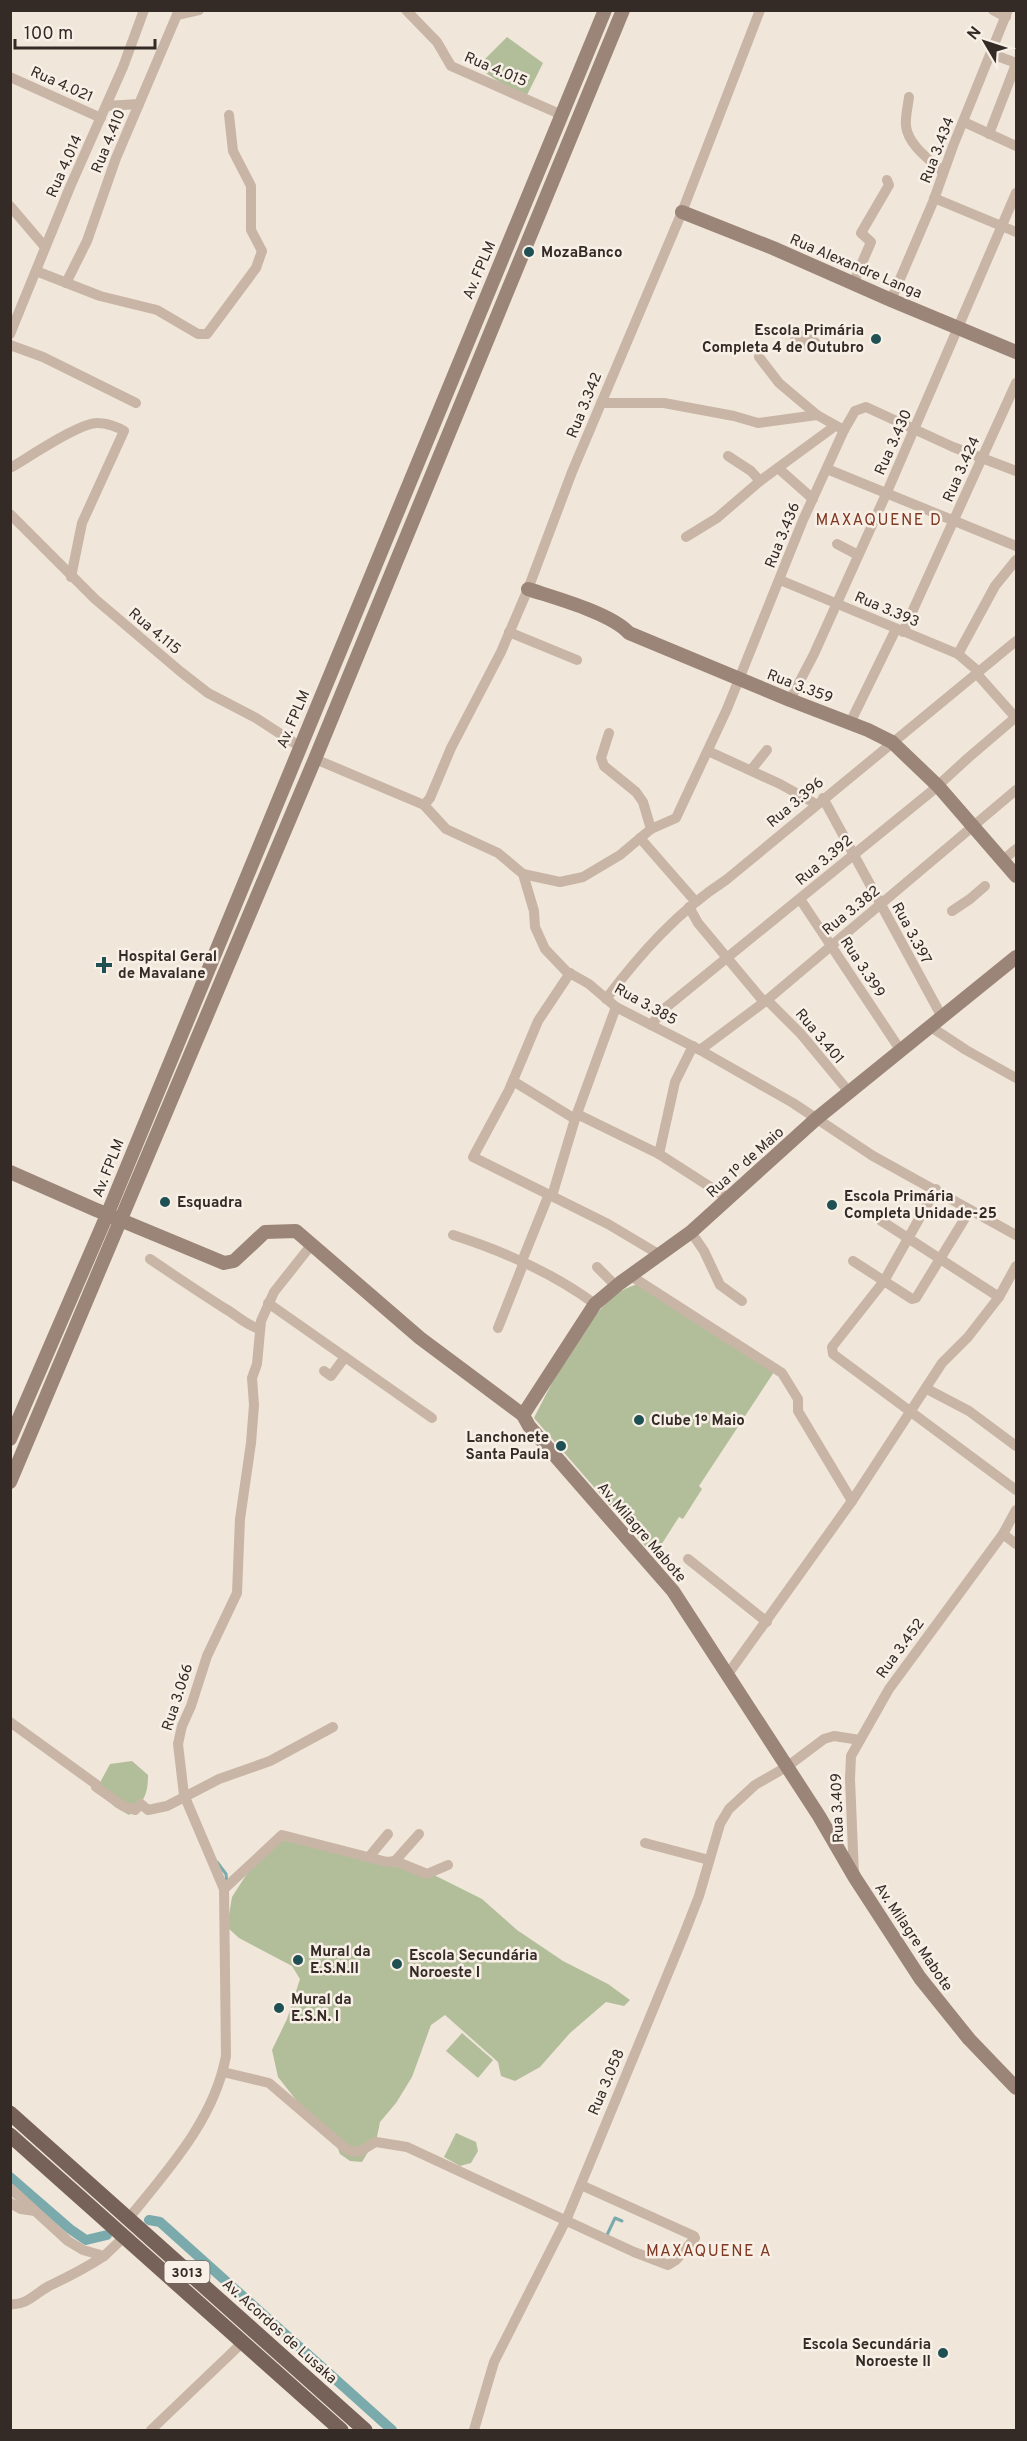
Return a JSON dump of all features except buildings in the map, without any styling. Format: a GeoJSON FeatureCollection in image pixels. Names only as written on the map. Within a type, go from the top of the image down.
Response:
{"type":"FeatureCollection","features":[{"type":"Feature","properties":{"kind":"main road","name":"Av. FPLM"},"geometry":{"type":"LineString","coordinates":[[10,1439],[107,1215],[605,10]]}},
{"type":"Feature","properties":{"kind":"main road"},"geometry":{"type":"LineString","coordinates":[[10,1482],[315,759],[623,10]]}},
{"type":"Feature","properties":{"kind":"main road","name":"Rua Alexandre Langa"},"geometry":{"type":"LineString","coordinates":[[682,212],[773,248],[1017,352]]}},
{"type":"Feature","properties":{"kind":"main road"},"geometry":{"type":"LineString","coordinates":[[484,302],[501,308]]}},
{"type":"Feature","properties":{"kind":"main road","name":"Rua 3.359"},"geometry":{"type":"LineString","coordinates":[[528,589],[597,615],[623,626],[629,633],[892,742],[938,786],[1017,876]]}},
{"type":"Feature","properties":{"kind":"main road"},"geometry":{"type":"LineString","coordinates":[[321,693],[338,700]]}},
{"type":"Feature","properties":{"kind":"main road","name":"Rua 1º de Maio"},"geometry":{"type":"LineString","coordinates":[[524,1415],[596,1304],[616,1286],[691,1232],[816,1119],[1017,957]]}},
{"type":"Feature","properties":{"kind":"main road","name":"Av. Milagre Mabote"},"geometry":{"type":"LineString","coordinates":[[10,1172],[224,1263],[234,1261],[265,1232],[296,1231],[420,1338],[524,1415],[529,1426],[673,1591],[788,1766],[855,1878],[920,1978],[945,2011],[1017,2088]]}},
{"type":"Feature","properties":{"kind":"main road","name":"Av. Acordos de Lusaka"},"geometry":{"type":"LineString","coordinates":[[10,2113],[365,2430]]}},
{"type":"Feature","properties":{"kind":"main road","name":"3013"},"geometry":{"type":"LineString","coordinates":[[10,2135],[341,2430]]}},
{"type":"Feature","properties":{"kind":"street","name":"Rua 4.014"},"geometry":{"type":"LineString","coordinates":[[10,334],[144,10]]}},
{"type":"Feature","properties":{"kind":"street"},"geometry":{"type":"LineString","coordinates":[[178,13],[199,10]]}},
{"type":"Feature","properties":{"kind":"street","name":"Rua 4.015"},"geometry":{"type":"LineString","coordinates":[[406,10],[437,42],[451,66],[562,115]]}},
{"type":"Feature","properties":{"kind":"street","name":"Rua 3.342"},"geometry":{"type":"LineString","coordinates":[[424,805],[430,798],[451,748],[497,661],[528,589],[601,403],[682,212],[760,10]]}},
{"type":"Feature","properties":{"kind":"street"},"geometry":{"type":"LineString","coordinates":[[993,10],[1007,14]]}},
{"type":"Feature","properties":{"kind":"street","name":"Rua 4.410"},"geometry":{"type":"LineString","coordinates":[[66,283],[87,241],[116,158],[178,13]]}},
{"type":"Feature","properties":{"kind":"street","name":"Rua 3.434"},"geometry":{"type":"LineString","coordinates":[[891,300],[1007,14]]}},
{"type":"Feature","properties":{"kind":"street"},"geometry":{"type":"LineString","coordinates":[[989,134],[1017,64],[992,54]]}},
{"type":"Feature","properties":{"kind":"street","name":"Rua 4.021"},"geometry":{"type":"LineString","coordinates":[[10,77],[101,118]]}},
{"type":"Feature","properties":{"kind":"street"},"geometry":{"type":"LineString","coordinates":[[909,97],[906,119],[908,134],[920,151],[943,171]]}},
{"type":"Feature","properties":{"kind":"street"},"geometry":{"type":"LineString","coordinates":[[106,106],[139,105]]}},
{"type":"Feature","properties":{"kind":"street"},"geometry":{"type":"LineString","coordinates":[[36,271],[100,296],[157,310],[198,334],[208,333],[256,268],[261,257],[260,246],[251,230],[251,186],[233,151],[229,115]]}},
{"type":"Feature","properties":{"kind":"street"},"geometry":{"type":"LineString","coordinates":[[964,122],[1017,146]]}},
{"type":"Feature","properties":{"kind":"street"},"geometry":{"type":"LineString","coordinates":[[853,284],[871,242],[861,233],[884,196],[889,185],[887,180]]}},
{"type":"Feature","properties":{"kind":"street","name":"Rua 3.430"},"geometry":{"type":"LineString","coordinates":[[790,700],[814,654],[915,430],[1017,193]]}},
{"type":"Feature","properties":{"kind":"street"},"geometry":{"type":"LineString","coordinates":[[934,198],[1017,232]]}},
{"type":"Feature","properties":{"kind":"street"},"geometry":{"type":"LineString","coordinates":[[10,206],[45,247]]}},
{"type":"Feature","properties":{"kind":"street"},"geometry":{"type":"LineString","coordinates":[[10,345],[43,357],[136,403]]}},
{"type":"Feature","properties":{"kind":"street"},"geometry":{"type":"LineString","coordinates":[[686,537],[717,518],[778,468],[839,428],[817,416],[779,384],[759,357]]}},
{"type":"Feature","properties":{"kind":"street","name":"Rua 3.424"},"geometry":{"type":"LineString","coordinates":[[850,723],[900,630],[954,521],[1017,383]]}},
{"type":"Feature","properties":{"kind":"street"},"geometry":{"type":"LineString","coordinates":[[601,403],[664,403],[758,423],[817,416]]}},
{"type":"Feature","properties":{"kind":"street","name":"Rua 3.436"},"geometry":{"type":"LineString","coordinates":[[523,874],[560,882],[583,878],[620,855],[651,829],[676,818],[739,680],[754,639],[827,469],[839,428],[855,411],[866,406],[915,430]]}},
{"type":"Feature","properties":{"kind":"street"},"geometry":{"type":"LineString","coordinates":[[10,468],[73,431],[92,424],[97,423],[124,431],[82,523],[71,577]]}},
{"type":"Feature","properties":{"kind":"street"},"geometry":{"type":"LineString","coordinates":[[915,430],[1017,471]]}},
{"type":"Feature","properties":{"kind":"street"},"geometry":{"type":"LineString","coordinates":[[728,456],[760,481]]}},
{"type":"Feature","properties":{"kind":"street"},"geometry":{"type":"LineString","coordinates":[[778,468],[813,499]]}},
{"type":"Feature","properties":{"kind":"street"},"geometry":{"type":"LineString","coordinates":[[827,469],[1017,546]]}},
{"type":"Feature","properties":{"kind":"street","name":"Rua 4.115"},"geometry":{"type":"LineString","coordinates":[[10,514],[71,577],[132,632],[208,693],[256,718],[299,746]]}},
{"type":"Feature","properties":{"kind":"street"},"geometry":{"type":"LineString","coordinates":[[837,544],[858,555]]}},
{"type":"Feature","properties":{"kind":"street"},"geometry":{"type":"LineString","coordinates":[[958,654],[995,586],[1017,560]]}},
{"type":"Feature","properties":{"kind":"street","name":"Rua 3.393"},"geometry":{"type":"LineString","coordinates":[[780,580],[958,654],[978,673],[1016,718]]}},
{"type":"Feature","properties":{"kind":"street"},"geometry":{"type":"LineString","coordinates":[[509,632],[577,660]]}},
{"type":"Feature","properties":{"kind":"street","name":"Rua 3.396"},"geometry":{"type":"LineString","coordinates":[[606,999],[635,962],[692,904],[726,880],[1017,641]]}},
{"type":"Feature","properties":{"kind":"street","name":"Rua 3.392"},"geometry":{"type":"LineString","coordinates":[[651,1025],[664,1009],[938,786],[1016,718]]}},
{"type":"Feature","properties":{"kind":"street"},"geometry":{"type":"LineString","coordinates":[[609,732],[601,758],[604,766],[636,792],[643,802],[651,829]]}},
{"type":"Feature","properties":{"kind":"street"},"geometry":{"type":"LineString","coordinates":[[751,770],[767,750]]}},
{"type":"Feature","properties":{"kind":"street"},"geometry":{"type":"LineString","coordinates":[[708,751],[820,801]]}},
{"type":"Feature","properties":{"kind":"street"},"geometry":{"type":"LineString","coordinates":[[315,759],[424,805],[446,829],[498,854],[523,874]]}},
{"type":"Feature","properties":{"kind":"street","name":"Rua 3.382"},"geometry":{"type":"LineString","coordinates":[[697,1048],[766,1001],[1017,790]]}},
{"type":"Feature","properties":{"kind":"street","name":"Rua 3.397"},"geometry":{"type":"LineString","coordinates":[[820,801],[854,855],[942,1017]]}},
{"type":"Feature","properties":{"kind":"street","name":"Rua 3.401"},"geometry":{"type":"LineString","coordinates":[[640,838],[692,904],[698,923],[766,1001],[801,1034],[849,1092]]}},
{"type":"Feature","properties":{"kind":"street"},"geometry":{"type":"LineString","coordinates":[[1003,860],[1017,849]]}},
{"type":"Feature","properties":{"kind":"street","name":"Rua 3.385"},"geometry":{"type":"LineString","coordinates":[[523,874],[540,941],[556,962],[589,984],[616,1007],[697,1048],[774,1091],[873,1156],[1017,1235]]}},
{"type":"Feature","properties":{"kind":"street"},"geometry":{"type":"LineString","coordinates":[[952,910],[985,886]]}},
{"type":"Feature","properties":{"kind":"street","name":"Rua 3.399"},"geometry":{"type":"LineString","coordinates":[[800,899],[901,1051]]}},
{"type":"Feature","properties":{"kind":"street"},"geometry":{"type":"LineString","coordinates":[[570,973],[538,1021],[513,1081],[473,1157],[608,1224],[660,1255]]}},
{"type":"Feature","properties":{"kind":"street"},"geometry":{"type":"LineString","coordinates":[[498,1328],[551,1195],[576,1117],[616,1007]]}},
{"type":"Feature","properties":{"kind":"street"},"geometry":{"type":"LineString","coordinates":[[930,1027],[1017,1078]]}},
{"type":"Feature","properties":{"kind":"street"},"geometry":{"type":"LineString","coordinates":[[659,1154],[675,1082],[697,1048]]}},
{"type":"Feature","properties":{"kind":"street"},"geometry":{"type":"LineString","coordinates":[[513,1081],[576,1117],[659,1154],[729,1199]]}},
{"type":"Feature","properties":{"kind":"street"},"geometry":{"type":"LineString","coordinates":[[936,1189],[884,1281],[832,1347],[833,1354],[1017,1490]]}},
{"type":"Feature","properties":{"kind":"street"},"geometry":{"type":"LineString","coordinates":[[853,1261],[912,1299],[916,1298],[970,1210]]}},
{"type":"Feature","properties":{"kind":"street"},"geometry":{"type":"LineString","coordinates":[[880,1220],[999,1297]]}},
{"type":"Feature","properties":{"kind":"street"},"geometry":{"type":"LineString","coordinates":[[691,1232],[704,1251],[720,1285],[741,1301]]}},
{"type":"Feature","properties":{"kind":"street"},"geometry":{"type":"LineString","coordinates":[[453,1235],[523,1262],[567,1284],[596,1304]]}},
{"type":"Feature","properties":{"kind":"street","name":"Rua 3.066"},"geometry":{"type":"LineString","coordinates":[[128,2219],[194,2135],[223,2072],[226,2055],[224,1889],[184,1796],[178,1744],[182,1726],[207,1656],[237,1593],[240,1519],[254,1405],[252,1378],[257,1364],[261,1321],[274,1292],[312,1244]]}},
{"type":"Feature","properties":{"kind":"street"},"geometry":{"type":"LineString","coordinates":[[150,1259],[238,1318],[260,1329]]}},
{"type":"Feature","properties":{"kind":"street"},"geometry":{"type":"LineString","coordinates":[[728,1674],[852,1501],[942,1363],[968,1337],[999,1297],[1017,1266]]}},
{"type":"Feature","properties":{"kind":"street"},"geometry":{"type":"LineString","coordinates":[[597,1267],[616,1286]]}},
{"type":"Feature","properties":{"kind":"street"},"geometry":{"type":"LineString","coordinates":[[631,1276],[782,1373],[798,1399],[798,1411],[852,1501]]}},
{"type":"Feature","properties":{"kind":"street"},"geometry":{"type":"LineString","coordinates":[[268,1303],[432,1418]]}},
{"type":"Feature","properties":{"kind":"street"},"geometry":{"type":"LineString","coordinates":[[324,1371],[331,1376],[345,1357]]}},
{"type":"Feature","properties":{"kind":"street"},"geometry":{"type":"LineString","coordinates":[[927,1389],[969,1411],[1017,1446]]}},
{"type":"Feature","properties":{"kind":"street","name":"Rua 3.452"},"geometry":{"type":"LineString","coordinates":[[860,1740],[889,1689],[1003,1534],[1017,1510]]}},
{"type":"Feature","properties":{"kind":"street"},"geometry":{"type":"LineString","coordinates":[[1003,1534],[1017,1544]]}},
{"type":"Feature","properties":{"kind":"street"},"geometry":{"type":"LineString","coordinates":[[688,1559],[767,1622]]}},
{"type":"Feature","properties":{"kind":"street"},"geometry":{"type":"LineString","coordinates":[[10,1722],[123,1806],[135,1810],[141,1804],[148,1810],[167,1806],[219,1779],[270,1761],[333,1727]]}},
{"type":"Feature","properties":{"kind":"street"},"geometry":{"type":"LineString","coordinates":[[788,1766],[829,1736],[860,1740]]}},
{"type":"Feature","properties":{"kind":"street","name":"Rua 3.409"},"geometry":{"type":"LineString","coordinates":[[855,1878],[850,1779],[851,1756],[860,1740]]}},
{"type":"Feature","properties":{"kind":"street","name":"Rua 3.058"},"geometry":{"type":"LineString","coordinates":[[474,2430],[494,2361],[581,2185],[699,1896],[720,1824],[729,1809],[755,1785],[788,1766]]}},
{"type":"Feature","properties":{"kind":"street"},"geometry":{"type":"LineString","coordinates":[[369,1857],[388,1834]]}},
{"type":"Feature","properties":{"kind":"street"},"geometry":{"type":"LineString","coordinates":[[395,1861],[419,1834]]}},
{"type":"Feature","properties":{"kind":"street"},"geometry":{"type":"LineString","coordinates":[[224,1889],[282,1835],[387,1862],[395,1861],[427,1874],[448,1865]]}},
{"type":"Feature","properties":{"kind":"street"},"geometry":{"type":"LineString","coordinates":[[645,1843],[709,1860]]}},
{"type":"Feature","properties":{"kind":"street"},"geometry":{"type":"LineString","coordinates":[[223,2072],[269,2083],[346,2149],[362,2152],[376,2142],[406,2147],[625,2248],[668,2265],[676,2260],[695,2238],[670,2223],[581,2185]]}},
{"type":"Feature","properties":{"kind":"street"},"geometry":{"type":"LineString","coordinates":[[10,2188],[68,2241],[83,2250],[105,2256]]}},
{"type":"Feature","properties":{"kind":"street"},"geometry":{"type":"LineString","coordinates":[[10,2203],[21,2209],[38,2212]]}},
{"type":"Feature","properties":{"kind":"street"},"geometry":{"type":"LineString","coordinates":[[10,2304],[27,2301],[48,2287],[75,2274],[105,2256],[124,2237]]}},
{"type":"Feature","properties":{"kind":"street"},"geometry":{"type":"LineString","coordinates":[[151,2430],[242,2343]]}},
{"type":"Feature","properties":{"kind":"green space"},"geometry":{"type":"Polygon","coordinates":[[[507,37],[543,63],[527,95],[502,84],[477,67],[507,37]]]}},
{"type":"Feature","properties":{"kind":"green space","name":"Clube 1º Maio"},"geometry":{"type":"Polygon","coordinates":[[[639,1284],[774,1372],[699,1486],[702,1489],[683,1519],[679,1517],[654,1556],[534,1418],[564,1361],[591,1320],[606,1303],[622,1291],[639,1284]]]}},
{"type":"Feature","properties":{"kind":"green space"},"geometry":{"type":"Polygon","coordinates":[[[132,1761],[148,1775],[148,1782],[144,1797],[129,1815],[115,1807],[96,1790],[110,1764],[132,1761]]]}},
{"type":"Feature","properties":{"kind":"green space","name":"Escola Secundária Noroeste I"},"geometry":{"type":"Polygon","coordinates":[[[278,1839],[436,1876],[482,1899],[517,1930],[563,1961],[608,1984],[630,2000],[624,2006],[606,2002],[570,2033],[540,2067],[515,2081],[501,2076],[498,2062],[445,2015],[431,2025],[412,2077],[396,2103],[380,2122],[377,2137],[362,2162],[350,2161],[340,2154],[332,2133],[300,2105],[278,2077],[272,2050],[287,2019],[300,1979],[292,1966],[239,1938],[227,1927],[232,1897],[261,1852],[278,1839]]]}},
{"type":"Feature","properties":{"kind":"green space"},"geometry":{"type":"Polygon","coordinates":[[[462,2033],[493,2060],[478,2078],[446,2051],[462,2033]]]}},
{"type":"Feature","properties":{"kind":"green space"},"geometry":{"type":"Polygon","coordinates":[[[456,2133],[476,2142],[478,2151],[471,2163],[460,2166],[444,2157],[456,2133]]]}},
{"type":"Feature","properties":{"kind":"waterway"},"geometry":{"type":"LineString","coordinates":[[217,1862],[226,1874],[227,1883]]}},
{"type":"Feature","properties":{"kind":"waterway"},"geometry":{"type":"LineString","coordinates":[[10,2177],[86,2240],[107,2235]]}},
{"type":"Feature","properties":{"kind":"waterway"},"geometry":{"type":"LineString","coordinates":[[10,2177],[86,2240],[107,2235]]}},
{"type":"Feature","properties":{"kind":"waterway"},"geometry":{"type":"LineString","coordinates":[[606,2237],[615,2218],[622,2221]]}},
{"type":"Feature","properties":{"kind":"waterway"},"geometry":{"type":"LineString","coordinates":[[149,2220],[160,2222],[392,2430]]}},
{"type":"Feature","properties":{"kind":"place","name":"MozaBanco"},"geometry":{"type":"Point","coordinates":[529,252]}},
{"type":"Feature","properties":{"kind":"place","name":"Escola Primária Completa 4 de Outubro"},"geometry":{"type":"Point","coordinates":[876,339]}},
{"type":"Feature","properties":{"kind":"place","name":"Hospital Geral de Mavalane"},"geometry":{"type":"Point","coordinates":[104,965]}},
{"type":"Feature","properties":{"kind":"place","name":"Esquadra"},"geometry":{"type":"Point","coordinates":[165,1202]}},
{"type":"Feature","properties":{"kind":"place","name":"Escola Primária Completa Unidade-25"},"geometry":{"type":"Point","coordinates":[832,1205]}},
{"type":"Feature","properties":{"kind":"place","name":"Clube 1º Maio"},"geometry":{"type":"Point","coordinates":[639,1420]}},
{"type":"Feature","properties":{"kind":"place","name":"Lanchonete Santa Paula"},"geometry":{"type":"Point","coordinates":[561,1446]}},
{"type":"Feature","properties":{"kind":"place","name":"Mural da E.S.N.II"},"geometry":{"type":"Point","coordinates":[298,1960]}},
{"type":"Feature","properties":{"kind":"place","name":"Escola Secundária Noroeste I"},"geometry":{"type":"Point","coordinates":[397,1964]}},
{"type":"Feature","properties":{"kind":"place","name":"Mural da E.S.N. I"},"geometry":{"type":"Point","coordinates":[279,2008]}},
{"type":"Feature","properties":{"kind":"place","name":"Escola Secundária Noroeste II"},"geometry":{"type":"Point","coordinates":[943,2353]}},
{"type":"Feature","properties":{"kind":"district","name":"MAXAQUENE D"},"geometry":{"type":"Point","coordinates":[879,519]}},
{"type":"Feature","properties":{"kind":"district","name":"MAXAQUENE A"},"geometry":{"type":"Point","coordinates":[709,2250]}}]}
